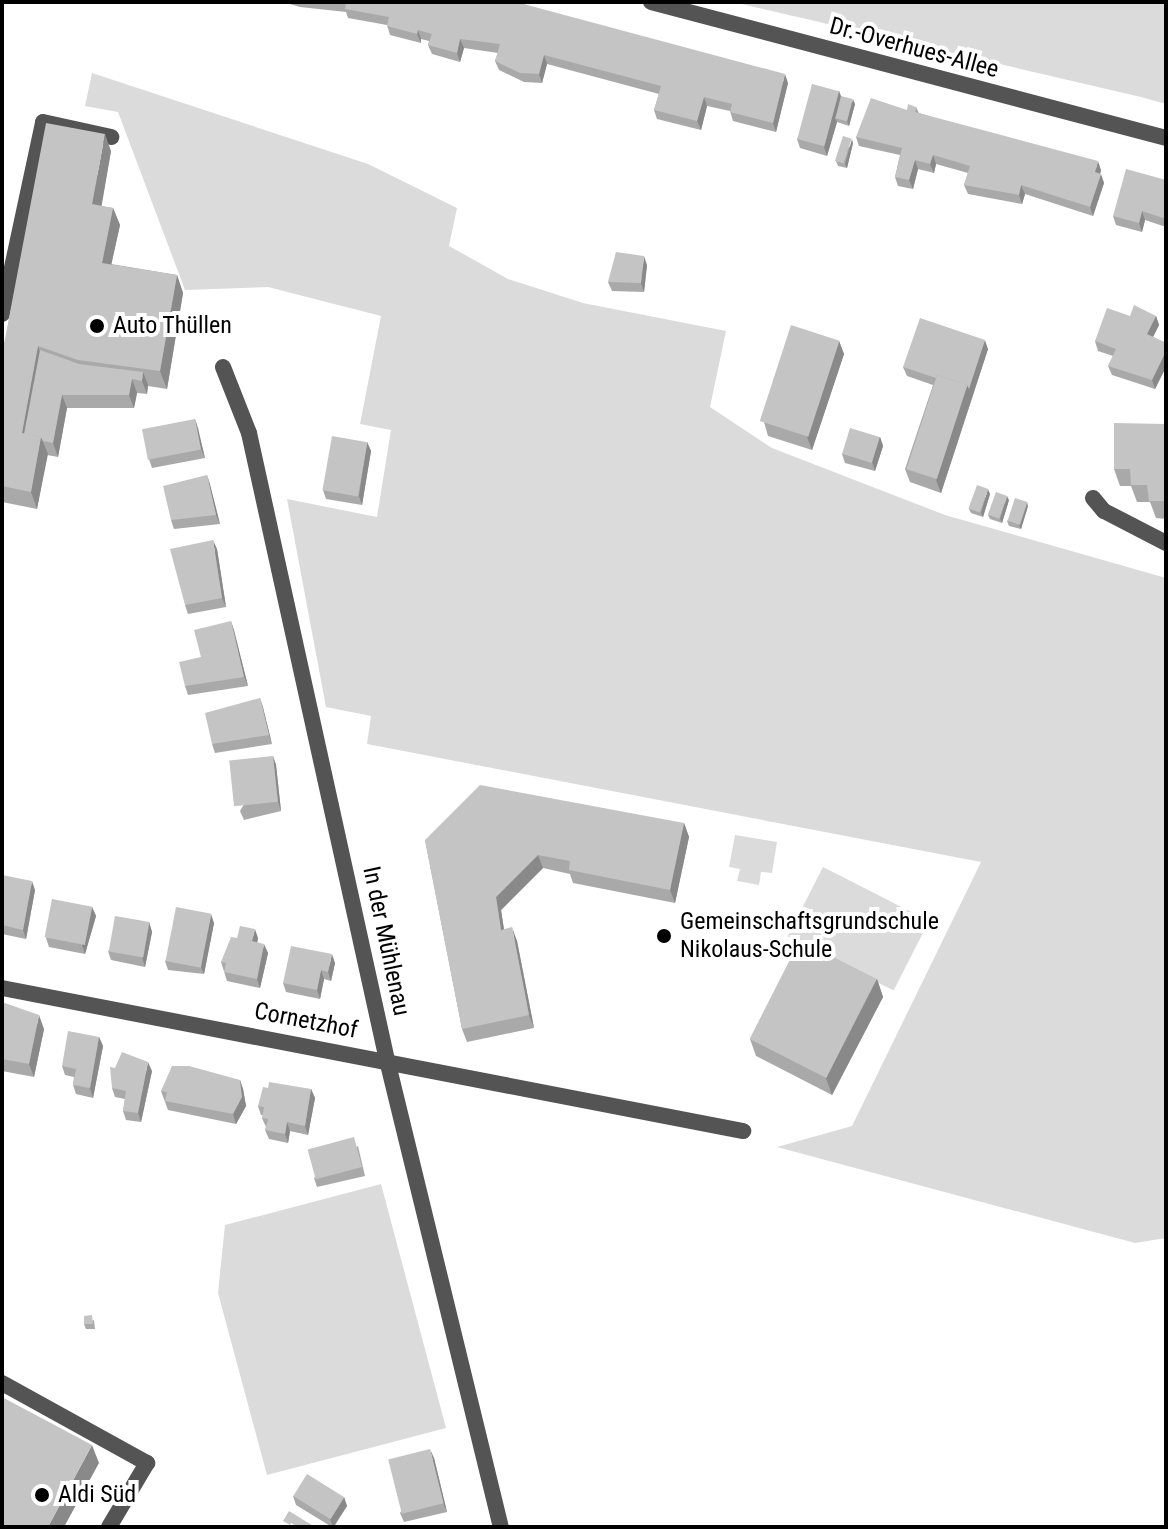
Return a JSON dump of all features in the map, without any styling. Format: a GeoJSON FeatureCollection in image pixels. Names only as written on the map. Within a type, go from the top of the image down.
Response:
{"type":"FeatureCollection","features":[{"type":"Feature","properties":{"kind":"street","name":"Dr.-Overhues-Allee"},"geometry":{"type":"LineString","coordinates":[[651,2],[1166,138]]}},
{"type":"Feature","properties":{"kind":"street"},"geometry":{"type":"LineString","coordinates":[[2,314],[9,245],[43,122],[111,137]]}},
{"type":"Feature","properties":{"kind":"street","name":"In der Mühlenau"},"geometry":{"type":"LineString","coordinates":[[223,367],[249,433],[387,1060],[501,1527]]}},
{"type":"Feature","properties":{"kind":"street"},"geometry":{"type":"LineString","coordinates":[[1093,498],[1104,511],[1166,543]]}},
{"type":"Feature","properties":{"kind":"street","name":"Cornetzhof"},"geometry":{"type":"LineString","coordinates":[[2,988],[743,1131]]}},
{"type":"Feature","properties":{"kind":"street"},"geometry":{"type":"LineString","coordinates":[[2,1383],[147,1463],[109,1527]]}},
{"type":"Feature","properties":{"kind":"shaded area"},"geometry":{"type":"Polygon","coordinates":[[[733,2],[1166,2],[1166,104],[1141,97],[733,2]]]}},
{"type":"Feature","properties":{"kind":"shaded area"},"geometry":{"type":"Polygon","coordinates":[[[92,73],[368,164],[457,208],[449,246],[508,279],[583,303],[726,331],[710,407],[772,448],[945,515],[1166,578],[1166,1238],[1135,1243],[777,1147],[852,1126],[981,862],[367,744],[371,716],[326,707],[287,499],[377,517],[391,430],[360,424],[381,316],[268,287],[185,290],[118,112],[85,106],[92,73]]]}},
{"type":"Feature","properties":{"kind":"shaded area"},"geometry":{"type":"Polygon","coordinates":[[[735,835],[777,842],[772,873],[761,872],[759,885],[737,881],[740,869],[729,867],[735,835]]]}},
{"type":"Feature","properties":{"kind":"shaded area"},"geometry":{"type":"Polygon","coordinates":[[[823,867],[929,921],[894,991],[788,936],[823,867]]]}},
{"type":"Feature","properties":{"kind":"shaded area"},"geometry":{"type":"Polygon","coordinates":[[[381,1184],[446,1428],[267,1475],[218,1293],[225,1225],[381,1184]]]}},
{"type":"Feature","properties":{"kind":"building"},"geometry":{"type":"Polygon","coordinates":[[[333,2],[516,2],[785,74],[773,123],[730,112],[732,104],[704,97],[697,121],[654,110],[661,86],[544,55],[539,74],[520,73],[495,61],[500,44],[460,39],[457,53],[428,45],[432,34],[418,30],[417,34],[387,26],[389,17],[345,9],[346,4],[333,2]]]}},
{"type":"Feature","properties":{"kind":"building"},"geometry":{"type":"Polygon","coordinates":[[[812,84],[839,91],[824,146],[797,139],[812,84]]]}},
{"type":"Feature","properties":{"kind":"building"},"geometry":{"type":"Polygon","coordinates":[[[841,96],[853,99],[847,121],[835,118],[841,96]]]}},
{"type":"Feature","properties":{"kind":"building"},"geometry":{"type":"Polygon","coordinates":[[[871,98],[907,110],[908,104],[916,107],[915,112],[1098,161],[1095,172],[1101,174],[1090,207],[1021,185],[1019,195],[964,185],[970,166],[933,155],[930,164],[915,160],[909,180],[895,177],[902,148],[856,137],[871,98]]]}},
{"type":"Feature","properties":{"kind":"building","name":"Auto Thüllen"},"geometry":{"type":"Polygon","coordinates":[[[46,123],[105,134],[92,204],[113,208],[102,263],[177,275],[160,371],[78,360],[38,346],[22,433],[41,437],[31,492],[2,486],[2,344],[46,123]]]}},
{"type":"Feature","properties":{"kind":"building"},"geometry":{"type":"Polygon","coordinates":[[[843,136],[852,139],[844,164],[835,161],[843,136]]]}},
{"type":"Feature","properties":{"kind":"building"},"geometry":{"type":"Polygon","coordinates":[[[1126,169],[1166,180],[1166,219],[1142,211],[1139,223],[1113,216],[1126,169]]]}},
{"type":"Feature","properties":{"kind":"building"},"geometry":{"type":"Polygon","coordinates":[[[616,252],[644,256],[641,283],[608,282],[616,252]]]}},
{"type":"Feature","properties":{"kind":"building"},"geometry":{"type":"Polygon","coordinates":[[[1134,305],[1156,316],[1147,334],[1166,343],[1166,351],[1152,380],[1108,366],[1116,349],[1095,341],[1107,308],[1130,316],[1134,305]]]}},
{"type":"Feature","properties":{"kind":"building"},"geometry":{"type":"Polygon","coordinates":[[[920,318],[985,340],[969,389],[967,385],[937,375],[936,378],[903,367],[920,318]]]}},
{"type":"Feature","properties":{"kind":"building"},"geometry":{"type":"Polygon","coordinates":[[[791,325],[840,341],[808,437],[760,421],[791,325]]]}},
{"type":"Feature","properties":{"kind":"building"},"geometry":{"type":"Polygon","coordinates":[[[40,350],[79,364],[143,372],[142,381],[132,379],[129,395],[62,395],[53,443],[43,441],[41,437],[24,434],[40,350]]]}},
{"type":"Feature","properties":{"kind":"building"},"geometry":{"type":"Polygon","coordinates":[[[937,375],[967,385],[937,479],[906,469],[937,375]]]}},
{"type":"Feature","properties":{"kind":"building"},"geometry":{"type":"Polygon","coordinates":[[[195,419],[201,449],[148,460],[142,429],[195,419]]]}},
{"type":"Feature","properties":{"kind":"building"},"geometry":{"type":"Polygon","coordinates":[[[1114,423],[1166,424],[1166,501],[1149,501],[1147,485],[1131,485],[1130,469],[1114,469],[1114,423]]]}},
{"type":"Feature","properties":{"kind":"building"},"geometry":{"type":"Polygon","coordinates":[[[850,428],[880,437],[872,463],[842,454],[850,428]]]}},
{"type":"Feature","properties":{"kind":"building"},"geometry":{"type":"Polygon","coordinates":[[[332,436],[367,442],[358,496],[322,490],[332,436]]]}},
{"type":"Feature","properties":{"kind":"building"},"geometry":{"type":"Polygon","coordinates":[[[207,475],[216,515],[171,520],[163,486],[207,475]]]}},
{"type":"Feature","properties":{"kind":"building"},"geometry":{"type":"Polygon","coordinates":[[[977,485],[988,489],[980,513],[968,508],[977,485]]]}},
{"type":"Feature","properties":{"kind":"building"},"geometry":{"type":"Polygon","coordinates":[[[996,492],[1007,496],[999,519],[988,515],[996,492]]]}},
{"type":"Feature","properties":{"kind":"building"},"geometry":{"type":"Polygon","coordinates":[[[1015,498],[1027,502],[1020,525],[1008,521],[1015,498]]]}},
{"type":"Feature","properties":{"kind":"building"},"geometry":{"type":"Polygon","coordinates":[[[213,540],[222,598],[185,605],[170,549],[213,540]]]}},
{"type":"Feature","properties":{"kind":"building"},"geometry":{"type":"Polygon","coordinates":[[[231,621],[244,677],[185,686],[179,662],[201,657],[194,630],[231,621]]]}},
{"type":"Feature","properties":{"kind":"building"},"geometry":{"type":"Polygon","coordinates":[[[260,698],[269,735],[212,744],[205,713],[260,698]]]}},
{"type":"Feature","properties":{"kind":"building"},"geometry":{"type":"Polygon","coordinates":[[[273,756],[278,802],[234,806],[229,761],[273,756]]]}},
{"type":"Feature","properties":{"kind":"building"},"geometry":{"type":"Polygon","coordinates":[[[480,785],[684,823],[670,890],[569,870],[570,861],[538,855],[496,897],[501,930],[512,927],[529,1015],[462,1029],[425,840],[480,785]]]}},
{"type":"Feature","properties":{"kind":"building"},"geometry":{"type":"Polygon","coordinates":[[[2,875],[32,881],[23,930],[2,925],[2,875]]]}},
{"type":"Feature","properties":{"kind":"building"},"geometry":{"type":"Polygon","coordinates":[[[52,899],[92,907],[85,945],[45,937],[52,899]]]}},
{"type":"Feature","properties":{"kind":"building"},"geometry":{"type":"Polygon","coordinates":[[[176,907],[211,914],[201,968],[166,961],[176,907]]]}},
{"type":"Feature","properties":{"kind":"building"},"geometry":{"type":"Polygon","coordinates":[[[115,916],[149,922],[143,958],[109,951],[115,916]]]}},
{"type":"Feature","properties":{"kind":"building"},"geometry":{"type":"Polygon","coordinates":[[[240,926],[255,929],[252,941],[264,944],[257,979],[224,972],[226,963],[221,962],[231,937],[237,938],[240,926]]]}},
{"type":"Feature","properties":{"kind":"building"},"geometry":{"type":"Polygon","coordinates":[[[800,940],[877,979],[826,1078],[750,1039],[800,940]]]}},
{"type":"Feature","properties":{"kind":"building"},"geometry":{"type":"Polygon","coordinates":[[[291,946],[332,954],[328,972],[321,970],[317,990],[283,983],[291,946]]]}},
{"type":"Feature","properties":{"kind":"building"},"geometry":{"type":"Polygon","coordinates":[[[2,1002],[39,1015],[29,1064],[2,1059],[2,1002]]]}},
{"type":"Feature","properties":{"kind":"building"},"geometry":{"type":"Polygon","coordinates":[[[68,1031],[99,1037],[90,1088],[73,1085],[76,1069],[62,1066],[68,1031]]]}},
{"type":"Feature","properties":{"kind":"building"},"geometry":{"type":"Polygon","coordinates":[[[122,1052],[148,1062],[138,1113],[123,1111],[126,1091],[112,1088],[110,1067],[115,1068],[122,1052]]]}},
{"type":"Feature","properties":{"kind":"building"},"geometry":{"type":"Polygon","coordinates":[[[172,1066],[189,1066],[240,1080],[242,1097],[233,1114],[165,1101],[167,1092],[161,1091],[172,1066]]]}},
{"type":"Feature","properties":{"kind":"building"},"geometry":{"type":"Polygon","coordinates":[[[269,1082],[311,1089],[305,1126],[287,1122],[285,1134],[265,1130],[268,1119],[262,1118],[264,1107],[258,1106],[263,1087],[268,1088],[269,1082]]]}},
{"type":"Feature","properties":{"kind":"building"},"geometry":{"type":"Polygon","coordinates":[[[354,1137],[362,1167],[316,1179],[308,1149],[354,1137]]]}},
{"type":"Feature","properties":{"kind":"building"},"geometry":{"type":"Polygon","coordinates":[[[92,1315],[93,1324],[84,1324],[84,1316],[92,1315]]]}},
{"type":"Feature","properties":{"kind":"building","name":"Aldi Süd"},"geometry":{"type":"Polygon","coordinates":[[[2,1397],[92,1445],[48,1527],[2,1526],[2,1397]]]}},
{"type":"Feature","properties":{"kind":"building"},"geometry":{"type":"Polygon","coordinates":[[[430,1449],[444,1503],[402,1514],[388,1459],[430,1449]]]}},
{"type":"Feature","properties":{"kind":"building"},"geometry":{"type":"Polygon","coordinates":[[[307,1474],[344,1497],[331,1519],[293,1496],[307,1474]]]}},
{"type":"Feature","properties":{"kind":"building"},"geometry":{"type":"Polygon","coordinates":[[[289,1511],[315,1527],[298,1527],[283,1521],[289,1511]]]}},
{"type":"Feature","properties":{"kind":"place","name":"Auto Thüllen"},"geometry":{"type":"Point","coordinates":[97,326]}},
{"type":"Feature","properties":{"kind":"place","name":"Gemeinschaftsgrundschule Nikolaus-Schule"},"geometry":{"type":"Point","coordinates":[664,936]}},
{"type":"Feature","properties":{"kind":"place","name":"Aldi Süd"},"geometry":{"type":"Point","coordinates":[42,1495]}}]}
